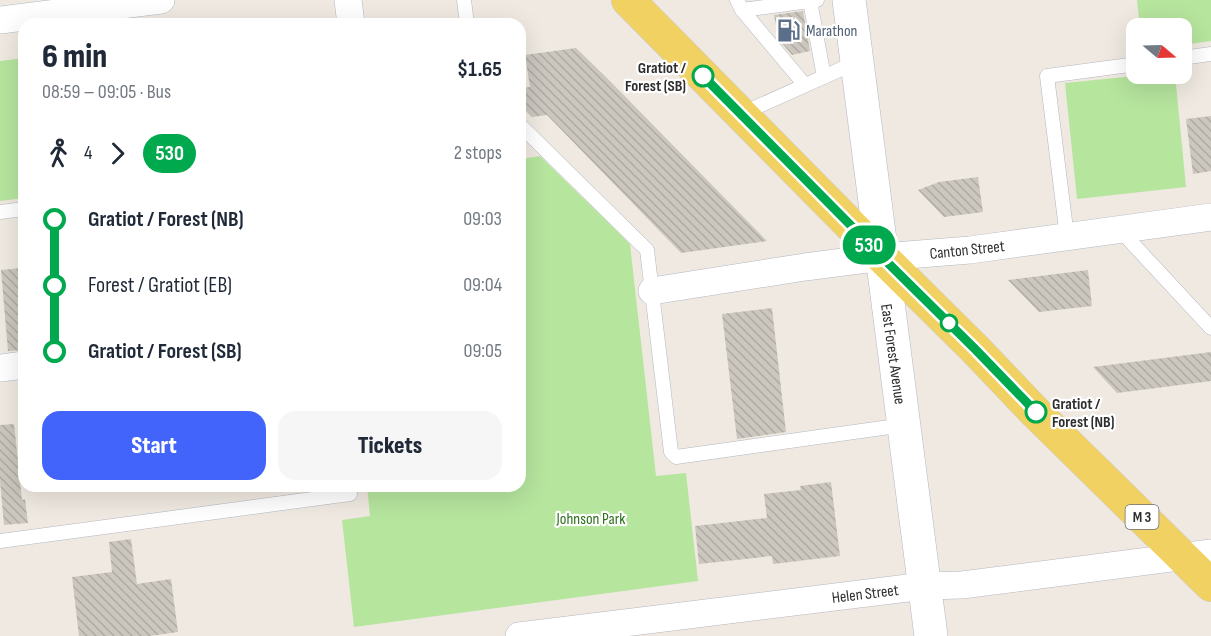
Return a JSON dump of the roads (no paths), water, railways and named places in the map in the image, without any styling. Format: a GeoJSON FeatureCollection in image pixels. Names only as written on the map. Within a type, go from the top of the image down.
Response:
{"type":"FeatureCollection","features":[{"type":"Feature","properties":{"kind":"main road","name":"M 3"},"geometry":{"type":"LineString","coordinates":[[628,0],[1072,449],[1196,554],[1211,585]]}},
{"type":"Feature","properties":{"kind":"main road","name":"East Forest Avenue"},"geometry":{"type":"LineString","coordinates":[[849,0],[931,636]]}},
{"type":"Feature","properties":{"kind":"street"},"geometry":{"type":"LineString","coordinates":[[0,20],[161,0]]}},
{"type":"Feature","properties":{"kind":"street"},"geometry":{"type":"LineString","coordinates":[[348,0],[350,18]]}},
{"type":"Feature","properties":{"kind":"street","name":"Canton Street"},"geometry":{"type":"LineString","coordinates":[[652,291],[805,267],[882,257],[970,250],[1211,217]]}},
{"type":"Feature","properties":{"kind":"street"},"geometry":{"type":"LineString","coordinates":[[0,369],[18,366]]}},
{"type":"Feature","properties":{"kind":"street","name":"Helen Street"},"geometry":{"type":"LineString","coordinates":[[519,636],[924,586],[962,585],[1196,554]]}},
{"type":"Feature","properties":{"kind":"lane"},"geometry":{"type":"LineString","coordinates":[[464,0],[466,18]]}},
{"type":"Feature","properties":{"kind":"lane"},"geometry":{"type":"LineString","coordinates":[[739,5],[814,0],[824,77]]}},
{"type":"Feature","properties":{"kind":"lane"},"geometry":{"type":"LineString","coordinates":[[739,5],[805,85]]}},
{"type":"Feature","properties":{"kind":"lane"},"geometry":{"type":"LineString","coordinates":[[1192,57],[1211,54]]}},
{"type":"Feature","properties":{"kind":"lane"},"geometry":{"type":"LineString","coordinates":[[741,114],[857,62]]}},
{"type":"Feature","properties":{"kind":"lane"},"geometry":{"type":"LineString","coordinates":[[1067,237],[1047,76],[1126,65]]}},
{"type":"Feature","properties":{"kind":"lane"},"geometry":{"type":"LineString","coordinates":[[526,130],[647,250],[671,452],[676,457],[904,425]]}},
{"type":"Feature","properties":{"kind":"lane"},"geometry":{"type":"LineString","coordinates":[[0,212],[18,210]]}},
{"type":"Feature","properties":{"kind":"lane"},"geometry":{"type":"LineString","coordinates":[[1119,230],[1211,328]]}},
{"type":"Feature","properties":{"kind":"lane"},"geometry":{"type":"LineString","coordinates":[[0,541],[350,494],[350,492]]}},
{"type":"Feature","properties":{"kind":"place","name":"Marathon"},"geometry":{"type":"Point","coordinates":[788,30]}},
{"type":"Feature","properties":{"kind":"place","name":"Gratiot / Forest (SB)"},"geometry":{"type":"Point","coordinates":[703,76]}},
{"type":"Feature","properties":{"kind":"place","name":"Gratiot / Forest (NB)"},"geometry":{"type":"Point","coordinates":[1036,412]}},
{"type":"Feature","properties":{"kind":"park label","name":"Johnson Park"},"geometry":{"type":"Point","coordinates":[591,518]}}]}
